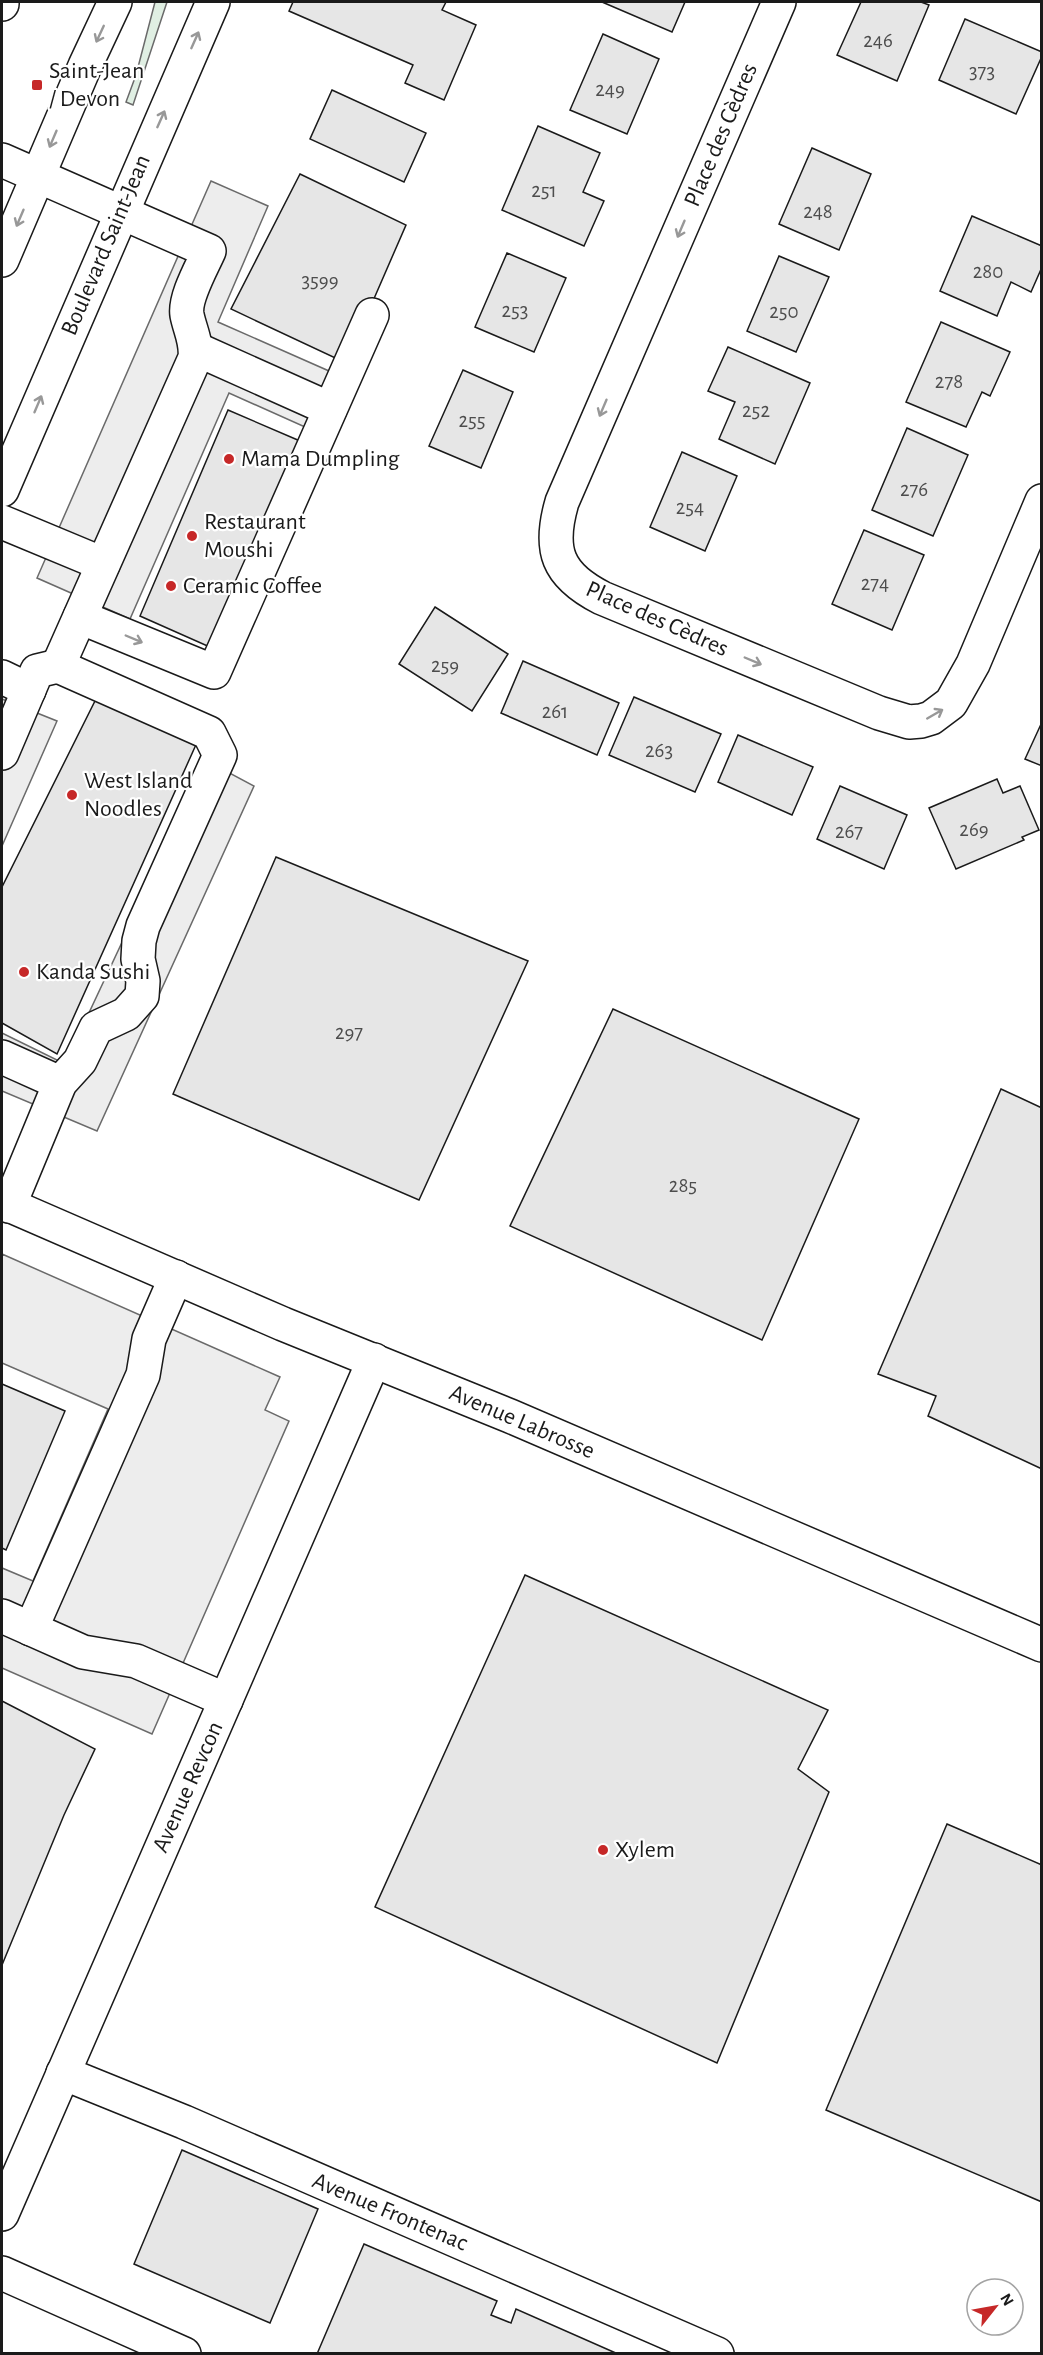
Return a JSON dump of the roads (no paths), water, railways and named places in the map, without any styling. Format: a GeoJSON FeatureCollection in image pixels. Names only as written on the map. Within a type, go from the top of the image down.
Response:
{"type":"FeatureCollection","features":[{"type":"Feature","properties":{"kind":"street"},"geometry":{"type":"LineString","coordinates":[[2,260],[115,2]]}},
{"type":"Feature","properties":{"kind":"street","name":"Boulevard Saint-Jean"},"geometry":{"type":"LineString","coordinates":[[2,489],[213,2]]}},
{"type":"Feature","properties":{"kind":"street","name":"Place des Cèdres"},"geometry":{"type":"LineString","coordinates":[[779,2],[562,502],[555,529],[562,562],[575,581],[602,598],[879,713],[909,722],[921,721],[941,712],[958,692],[973,664],[1041,501]]}},
{"type":"Feature","properties":{"kind":"street"},"geometry":{"type":"LineString","coordinates":[[2,160],[209,251],[188,302],[187,314],[196,350],[195,358],[58,666]]}},
{"type":"Feature","properties":{"kind":"street"},"geometry":{"type":"LineString","coordinates":[[80,617],[214,672],[372,315]]}},
{"type":"Feature","properties":{"kind":"street"},"geometry":{"type":"LineString","coordinates":[[196,350],[330,409]]}},
{"type":"Feature","properties":{"kind":"street"},"geometry":{"type":"LineString","coordinates":[[2,522],[103,564]]}},
{"type":"Feature","properties":{"kind":"street"},"geometry":{"type":"LineString","coordinates":[[2,753],[16,684],[37,671],[58,666],[209,733],[220,755],[143,926],[138,959],[143,981],[142,996],[126,1014],[96,1028],[80,1061],[60,1083],[5,1204]]}},
{"type":"Feature","properties":{"kind":"street"},"geometry":{"type":"LineString","coordinates":[[2,1057],[60,1083]]}},
{"type":"Feature","properties":{"kind":"street","name":"Avenue Labrosse"},"geometry":{"type":"LineString","coordinates":[[5,1204],[510,1416],[1041,1645]]}},
{"type":"Feature","properties":{"kind":"street"},"geometry":{"type":"LineString","coordinates":[[32,1629],[143,1375],[148,1339],[176,1277]]}},
{"type":"Feature","properties":{"kind":"street","name":"Avenue Revcon"},"geometry":{"type":"LineString","coordinates":[[2,2214],[374,1360]]}},
{"type":"Feature","properties":{"kind":"street"},"geometry":{"type":"LineString","coordinates":[[2,1616],[83,1652],[136,1661],[226,1700]]}},
{"type":"Feature","properties":{"kind":"street","name":"Avenue Frontenac"},"geometry":{"type":"LineString","coordinates":[[63,2073],[184,2122],[717,2354]]}},
{"type":"Feature","properties":{"kind":"street"},"geometry":{"type":"LineString","coordinates":[[2,2273],[184,2354]]}},
{"type":"Feature","properties":{"kind":"place","name":"Saint-Jean / Devon"},"geometry":{"type":"Point","coordinates":[37,85]}},
{"type":"Feature","properties":{"kind":"place","name":"Mama Dumpling"},"geometry":{"type":"Point","coordinates":[229,459]}},
{"type":"Feature","properties":{"kind":"place","name":"Restaurant Moushi"},"geometry":{"type":"Point","coordinates":[192,536]}},
{"type":"Feature","properties":{"kind":"place","name":"Ceramic Coffee"},"geometry":{"type":"Point","coordinates":[171,586]}},
{"type":"Feature","properties":{"kind":"place","name":"West Island Noodles"},"geometry":{"type":"Point","coordinates":[72,795]}},
{"type":"Feature","properties":{"kind":"place","name":"Kanda Sushi"},"geometry":{"type":"Point","coordinates":[24,972]}},
{"type":"Feature","properties":{"kind":"place","name":"Xylem"},"geometry":{"type":"Point","coordinates":[603,1850]}}]}
